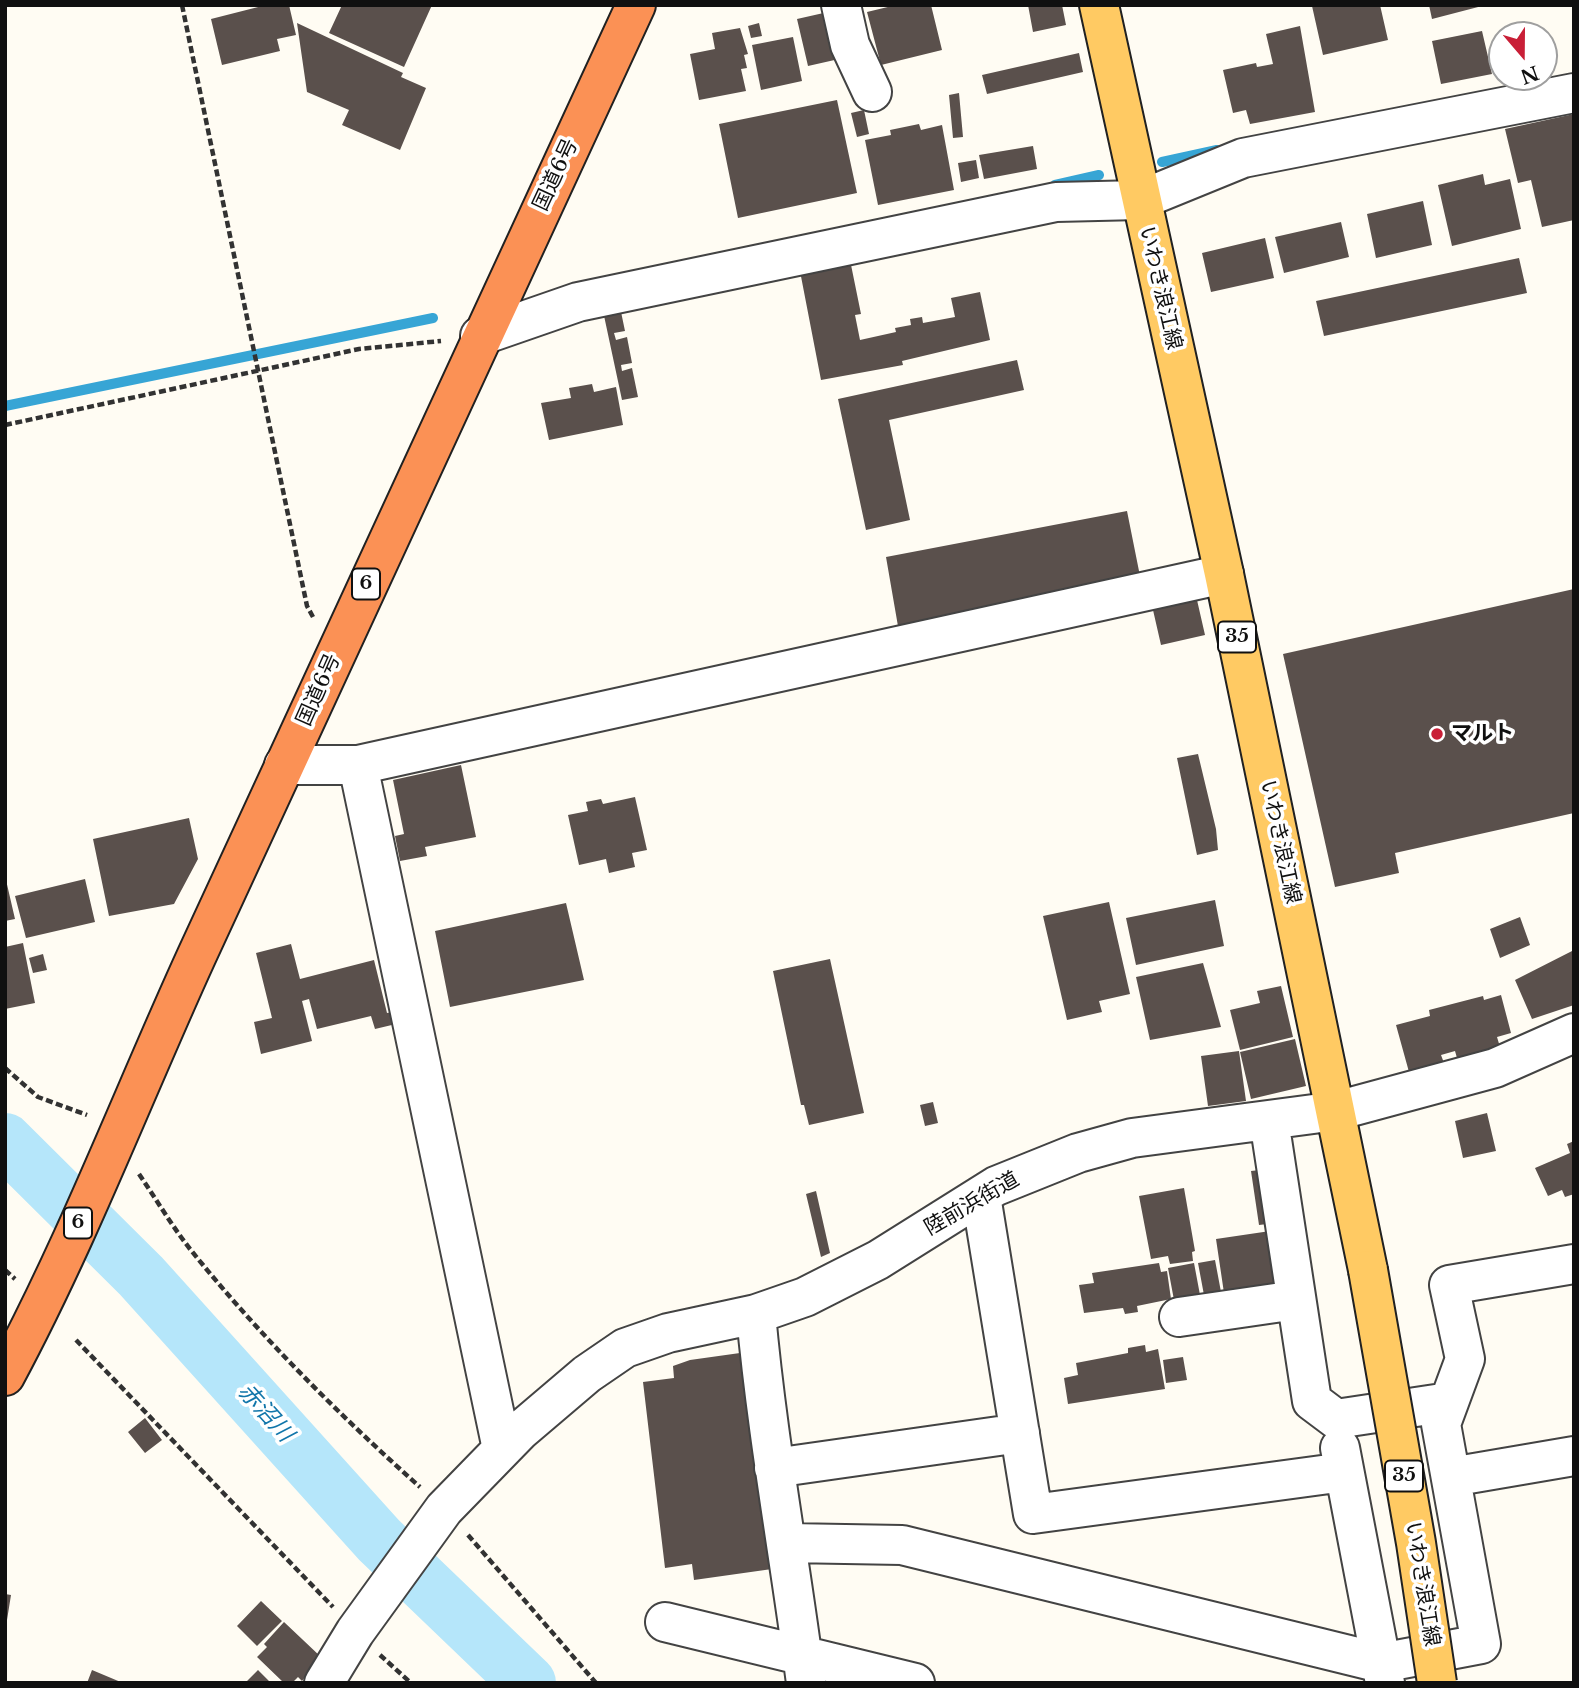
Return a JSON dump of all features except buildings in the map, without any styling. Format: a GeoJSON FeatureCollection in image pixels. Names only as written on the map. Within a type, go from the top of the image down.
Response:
{"type":"FeatureCollection","features":[{"type":"Feature","properties":{"kind":"highway","name":"国道6号"},"geometry":{"type":"LineString","coordinates":[[5,1376],[53,1281],[120,1168],[284,765],[480,336],[636,5]]}},
{"type":"Feature","properties":{"kind":"main road","name":"いわき浪江線"},"geometry":{"type":"LineString","coordinates":[[1103,6],[1140,200],[1224,574],[1368,1270],[1416,1544],[1437,1683]]}},
{"type":"Feature","properties":{"kind":"street"},"geometry":{"type":"LineString","coordinates":[[841,5],[850,45],[872,92]]}},
{"type":"Feature","properties":{"kind":"street"},"geometry":{"type":"LineString","coordinates":[[480,336],[578,302],[1056,202],[1140,200],[1243,158],[1574,93]]}},
{"type":"Feature","properties":{"kind":"street"},"geometry":{"type":"LineString","coordinates":[[284,765],[358,765],[1224,574]]}},
{"type":"Feature","properties":{"kind":"street"},"geometry":{"type":"LineString","coordinates":[[358,765],[502,1449]]}},
{"type":"Feature","properties":{"kind":"street","name":"陸前浜街道"},"geometry":{"type":"LineString","coordinates":[[324,1683],[361,1625],[441,1512],[502,1449],[587,1374],[625,1349],[668,1333],[755,1314],[828,1287],[878,1260],[996,1186],[1099,1147],[1145,1136],[1336,1111],[1495,1068],[1574,1033]]}},
{"type":"Feature","properties":{"kind":"street"},"geometry":{"type":"LineString","coordinates":[[1269,1120],[1312,1401],[1336,1419],[1383,1673]]}},
{"type":"Feature","properties":{"kind":"street"},"geometry":{"type":"LineString","coordinates":[[981,1196],[1033,1514],[1344,1472]]}},
{"type":"Feature","properties":{"kind":"street"},"geometry":{"type":"LineString","coordinates":[[788,1543],[902,1545],[1383,1673],[1481,1644],[1441,1424],[1465,1359],[1449,1285],[1574,1264]]}},
{"type":"Feature","properties":{"kind":"street"},"geometry":{"type":"LineString","coordinates":[[1178,1317],[1296,1300]]}},
{"type":"Feature","properties":{"kind":"street"},"geometry":{"type":"LineString","coordinates":[[755,1314],[774,1468],[788,1543],[804,1670]]}},
{"type":"Feature","properties":{"kind":"street"},"geometry":{"type":"LineString","coordinates":[[1336,1419],[1450,1402]]}},
{"type":"Feature","properties":{"kind":"street"},"geometry":{"type":"LineString","coordinates":[[774,1468],[1020,1433]]}},
{"type":"Feature","properties":{"kind":"street"},"geometry":{"type":"LineString","coordinates":[[1451,1477],[1574,1456]]}},
{"type":"Feature","properties":{"kind":"street"},"geometry":{"type":"LineString","coordinates":[[665,1622],[804,1670],[915,1683]]}},
{"type":"Feature","properties":{"kind":"path"},"geometry":{"type":"LineString","coordinates":[[182,5],[307,606],[332,660]]}},
{"type":"Feature","properties":{"kind":"path"},"geometry":{"type":"LineString","coordinates":[[5,425],[359,349],[480,336]]}},
{"type":"Feature","properties":{"kind":"path"},"geometry":{"type":"LineString","coordinates":[[5,1068],[38,1097],[87,1115]]}},
{"type":"Feature","properties":{"kind":"path"},"geometry":{"type":"LineString","coordinates":[[120,1168],[241,1308],[342,1418],[441,1512],[596,1683]]}},
{"type":"Feature","properties":{"kind":"path"},"geometry":{"type":"LineString","coordinates":[[76,1340],[318,1591]]}},
{"type":"Feature","properties":{"kind":"waterway"},"geometry":{"type":"LineString","coordinates":[[1162,162],[1217,150]]}},
{"type":"Feature","properties":{"kind":"waterway"},"geometry":{"type":"LineString","coordinates":[[1055,185],[1099,175]]}},
{"type":"Feature","properties":{"kind":"waterway"},"geometry":{"type":"LineString","coordinates":[[5,406],[433,318]]}},
{"type":"Feature","properties":{"kind":"waterway","name":"赤沼川"},"geometry":{"type":"LineString","coordinates":[[5,1141],[141,1276],[379,1540],[528,1683]]}},
{"type":"Feature","properties":{"kind":"place","name":"マルト"},"geometry":{"type":"Point","coordinates":[1437,734]}}]}
